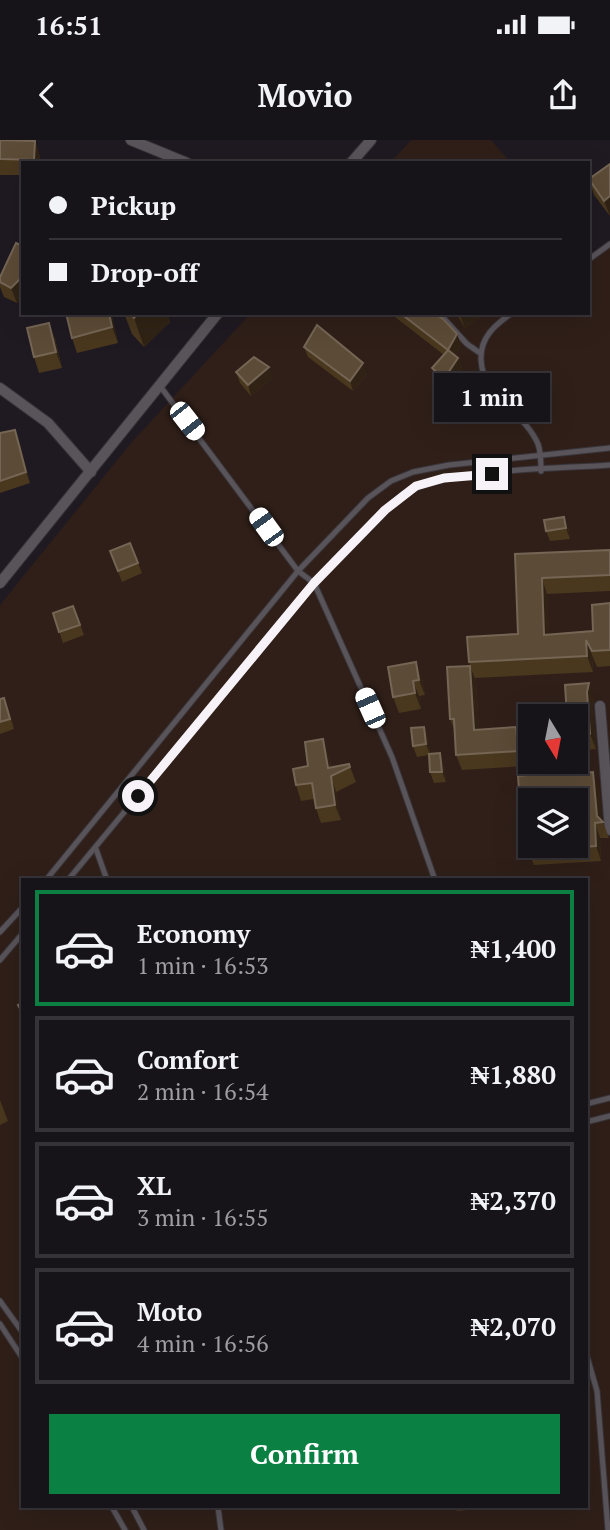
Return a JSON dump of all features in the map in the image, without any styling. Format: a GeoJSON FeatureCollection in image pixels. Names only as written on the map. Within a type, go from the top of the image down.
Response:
{"type":"FeatureCollection","features":[{"type":"Feature","properties":{"kind":"street"},"geometry":{"type":"LineString","coordinates":[[131,140],[182,161]]}},
{"type":"Feature","properties":{"kind":"street"},"geometry":{"type":"LineString","coordinates":[[353,161],[371,140]]}},
{"type":"Feature","properties":{"kind":"street"},"geometry":{"type":"LineString","coordinates":[[0,583],[216,315]]}},
{"type":"Feature","properties":{"kind":"street"},"geometry":{"type":"LineString","coordinates":[[0,388],[48,423],[91,472]]}},
{"type":"Feature","properties":{"kind":"street"},"geometry":{"type":"LineString","coordinates":[[600,706],[610,830]]}},
{"type":"Feature","properties":{"kind":"lane"},"geometry":{"type":"LineString","coordinates":[[590,259],[610,244]]}},
{"type":"Feature","properties":{"kind":"lane"},"geometry":{"type":"LineString","coordinates":[[441,315],[467,344],[480,353]]}},
{"type":"Feature","properties":{"kind":"lane"},"geometry":{"type":"LineString","coordinates":[[509,315],[492,327],[483,342],[480,353],[485,383],[532,435],[540,454],[541,471]]}},
{"type":"Feature","properties":{"kind":"lane"},"geometry":{"type":"LineString","coordinates":[[160,386],[299,571],[314,583],[392,757],[434,878]]}},
{"type":"Feature","properties":{"kind":"lane"},"geometry":{"type":"LineString","coordinates":[[48,878],[299,571],[368,498],[391,481],[413,472],[449,465],[610,448]]}},
{"type":"Feature","properties":{"kind":"lane"},"geometry":{"type":"LineString","coordinates":[[70,878],[314,583],[385,510],[416,486],[444,478],[610,465]]}},
{"type":"Feature","properties":{"kind":"lane"},"geometry":{"type":"LineString","coordinates":[[96,849],[106,878]]}},
{"type":"Feature","properties":{"kind":"lane"},"geometry":{"type":"LineString","coordinates":[[0,932],[21,908]]}},
{"type":"Feature","properties":{"kind":"lane"},"geometry":{"type":"LineString","coordinates":[[0,960],[21,935]]}},
{"type":"Feature","properties":{"kind":"lane"},"geometry":{"type":"LineString","coordinates":[[588,1104],[610,1098]]}},
{"type":"Feature","properties":{"kind":"lane"},"geometry":{"type":"LineString","coordinates":[[588,1122],[610,1116]]}},
{"type":"Feature","properties":{"kind":"lane"},"geometry":{"type":"LineString","coordinates":[[0,1301],[21,1330]]}},
{"type":"Feature","properties":{"kind":"lane"},"geometry":{"type":"LineString","coordinates":[[0,1324],[21,1356]]}},
{"type":"Feature","properties":{"kind":"lane"},"geometry":{"type":"LineString","coordinates":[[588,1360],[597,1391],[608,1530]]}},
{"type":"Feature","properties":{"kind":"lane"},"geometry":{"type":"LineString","coordinates":[[113,1508],[125,1530]]}},
{"type":"Feature","properties":{"kind":"lane"},"geometry":{"type":"LineString","coordinates":[[133,1508],[144,1530]]}},
{"type":"Feature","properties":{"kind":"lane"},"geometry":{"type":"LineString","coordinates":[[218,1508],[221,1530]]}},
{"type":"Feature","properties":{"kind":"shaded area"},"geometry":{"type":"Polygon","coordinates":[[[411,140],[491,140],[509,161],[392,161],[411,140]]]}},
{"type":"Feature","properties":{"kind":"shaded area"},"geometry":{"type":"Polygon","coordinates":[[[610,247],[610,1530],[0,1530],[0,605],[131,443],[249,315],[590,315],[590,251],[596,257],[610,247]]]}},
{"type":"Feature","properties":{"kind":"building"},"geometry":{"type":"Polygon","coordinates":[[[0,140],[35,141],[34,160],[0,159],[0,140]]]}},
{"type":"Feature","properties":{"kind":"building"},"geometry":{"type":"Polygon","coordinates":[[[610,164],[610,196],[604,201],[590,178],[610,164]]]}},
{"type":"Feature","properties":{"kind":"building"},"geometry":{"type":"Polygon","coordinates":[[[16,243],[21,245],[20,279],[11,288],[0,282],[16,243]]]}},
{"type":"Feature","properties":{"kind":"building"},"geometry":{"type":"Polygon","coordinates":[[[66,315],[109,315],[112,327],[72,338],[66,315]]]}},
{"type":"Feature","properties":{"kind":"building"},"geometry":{"type":"Polygon","coordinates":[[[403,315],[438,315],[457,334],[448,350],[403,315]]]}},
{"type":"Feature","properties":{"kind":"building"},"geometry":{"type":"Polygon","coordinates":[[[49,323],[56,352],[34,357],[27,328],[49,323]]]}},
{"type":"Feature","properties":{"kind":"building"},"geometry":{"type":"Polygon","coordinates":[[[317,325],[363,363],[350,381],[304,347],[317,325]]]}},
{"type":"Feature","properties":{"kind":"building"},"geometry":{"type":"Polygon","coordinates":[[[448,350],[458,358],[444,379],[432,368],[448,350]]]}},
{"type":"Feature","properties":{"kind":"building"},"geometry":{"type":"Polygon","coordinates":[[[254,357],[269,367],[248,385],[236,372],[254,357]]]}},
{"type":"Feature","properties":{"kind":"building"},"geometry":{"type":"Polygon","coordinates":[[[15,430],[26,472],[0,481],[0,433],[15,430]]]}},
{"type":"Feature","properties":{"kind":"building"},"geometry":{"type":"Polygon","coordinates":[[[564,517],[566,528],[546,531],[544,520],[564,517]]]}},
{"type":"Feature","properties":{"kind":"building"},"geometry":{"type":"Polygon","coordinates":[[[130,543],[138,563],[118,571],[110,551],[130,543]]]}},
{"type":"Feature","properties":{"kind":"building"},"geometry":{"type":"Polygon","coordinates":[[[610,550],[610,575],[542,578],[544,635],[593,631],[592,605],[610,603],[610,650],[592,651],[586,640],[587,656],[469,662],[467,637],[518,634],[515,554],[610,550]]]}},
{"type":"Feature","properties":{"kind":"building"},"geometry":{"type":"Polygon","coordinates":[[[73,606],[80,625],[59,632],[53,613],[73,606]]]}},
{"type":"Feature","properties":{"kind":"building"},"geometry":{"type":"Polygon","coordinates":[[[416,662],[419,680],[413,681],[415,693],[393,697],[388,667],[416,662]]]}},
{"type":"Feature","properties":{"kind":"building"},"geometry":{"type":"Polygon","coordinates":[[[470,666],[474,730],[516,727],[518,751],[456,755],[454,719],[450,719],[447,667],[470,666]]]}},
{"type":"Feature","properties":{"kind":"building"},"geometry":{"type":"Polygon","coordinates":[[[589,683],[588,704],[566,704],[565,685],[589,683]]]}},
{"type":"Feature","properties":{"kind":"building"},"geometry":{"type":"Polygon","coordinates":[[[4,698],[10,719],[0,722],[0,699],[4,698]]]}},
{"type":"Feature","properties":{"kind":"building"},"geometry":{"type":"Polygon","coordinates":[[[424,727],[426,744],[413,746],[411,728],[424,727]]]}},
{"type":"Feature","properties":{"kind":"building"},"geometry":{"type":"Polygon","coordinates":[[[323,739],[328,768],[349,764],[350,767],[331,776],[335,805],[316,808],[312,783],[296,785],[293,769],[308,766],[305,742],[323,739]]]}},
{"type":"Feature","properties":{"kind":"building"},"geometry":{"type":"Polygon","coordinates":[[[440,753],[442,772],[430,772],[429,754],[440,753]]]}},
{"type":"Feature","properties":{"kind":"building"},"geometry":{"type":"Polygon","coordinates":[[[593,772],[597,816],[603,822],[595,823],[596,846],[588,846],[588,788],[519,788],[518,776],[593,772]]]}},
{"type":"Feature","properties":{"kind":"route"},"geometry":{"type":"LineString","coordinates":[[138,796],[314,583],[385,510],[416,486],[444,478],[492,474]]}}]}
